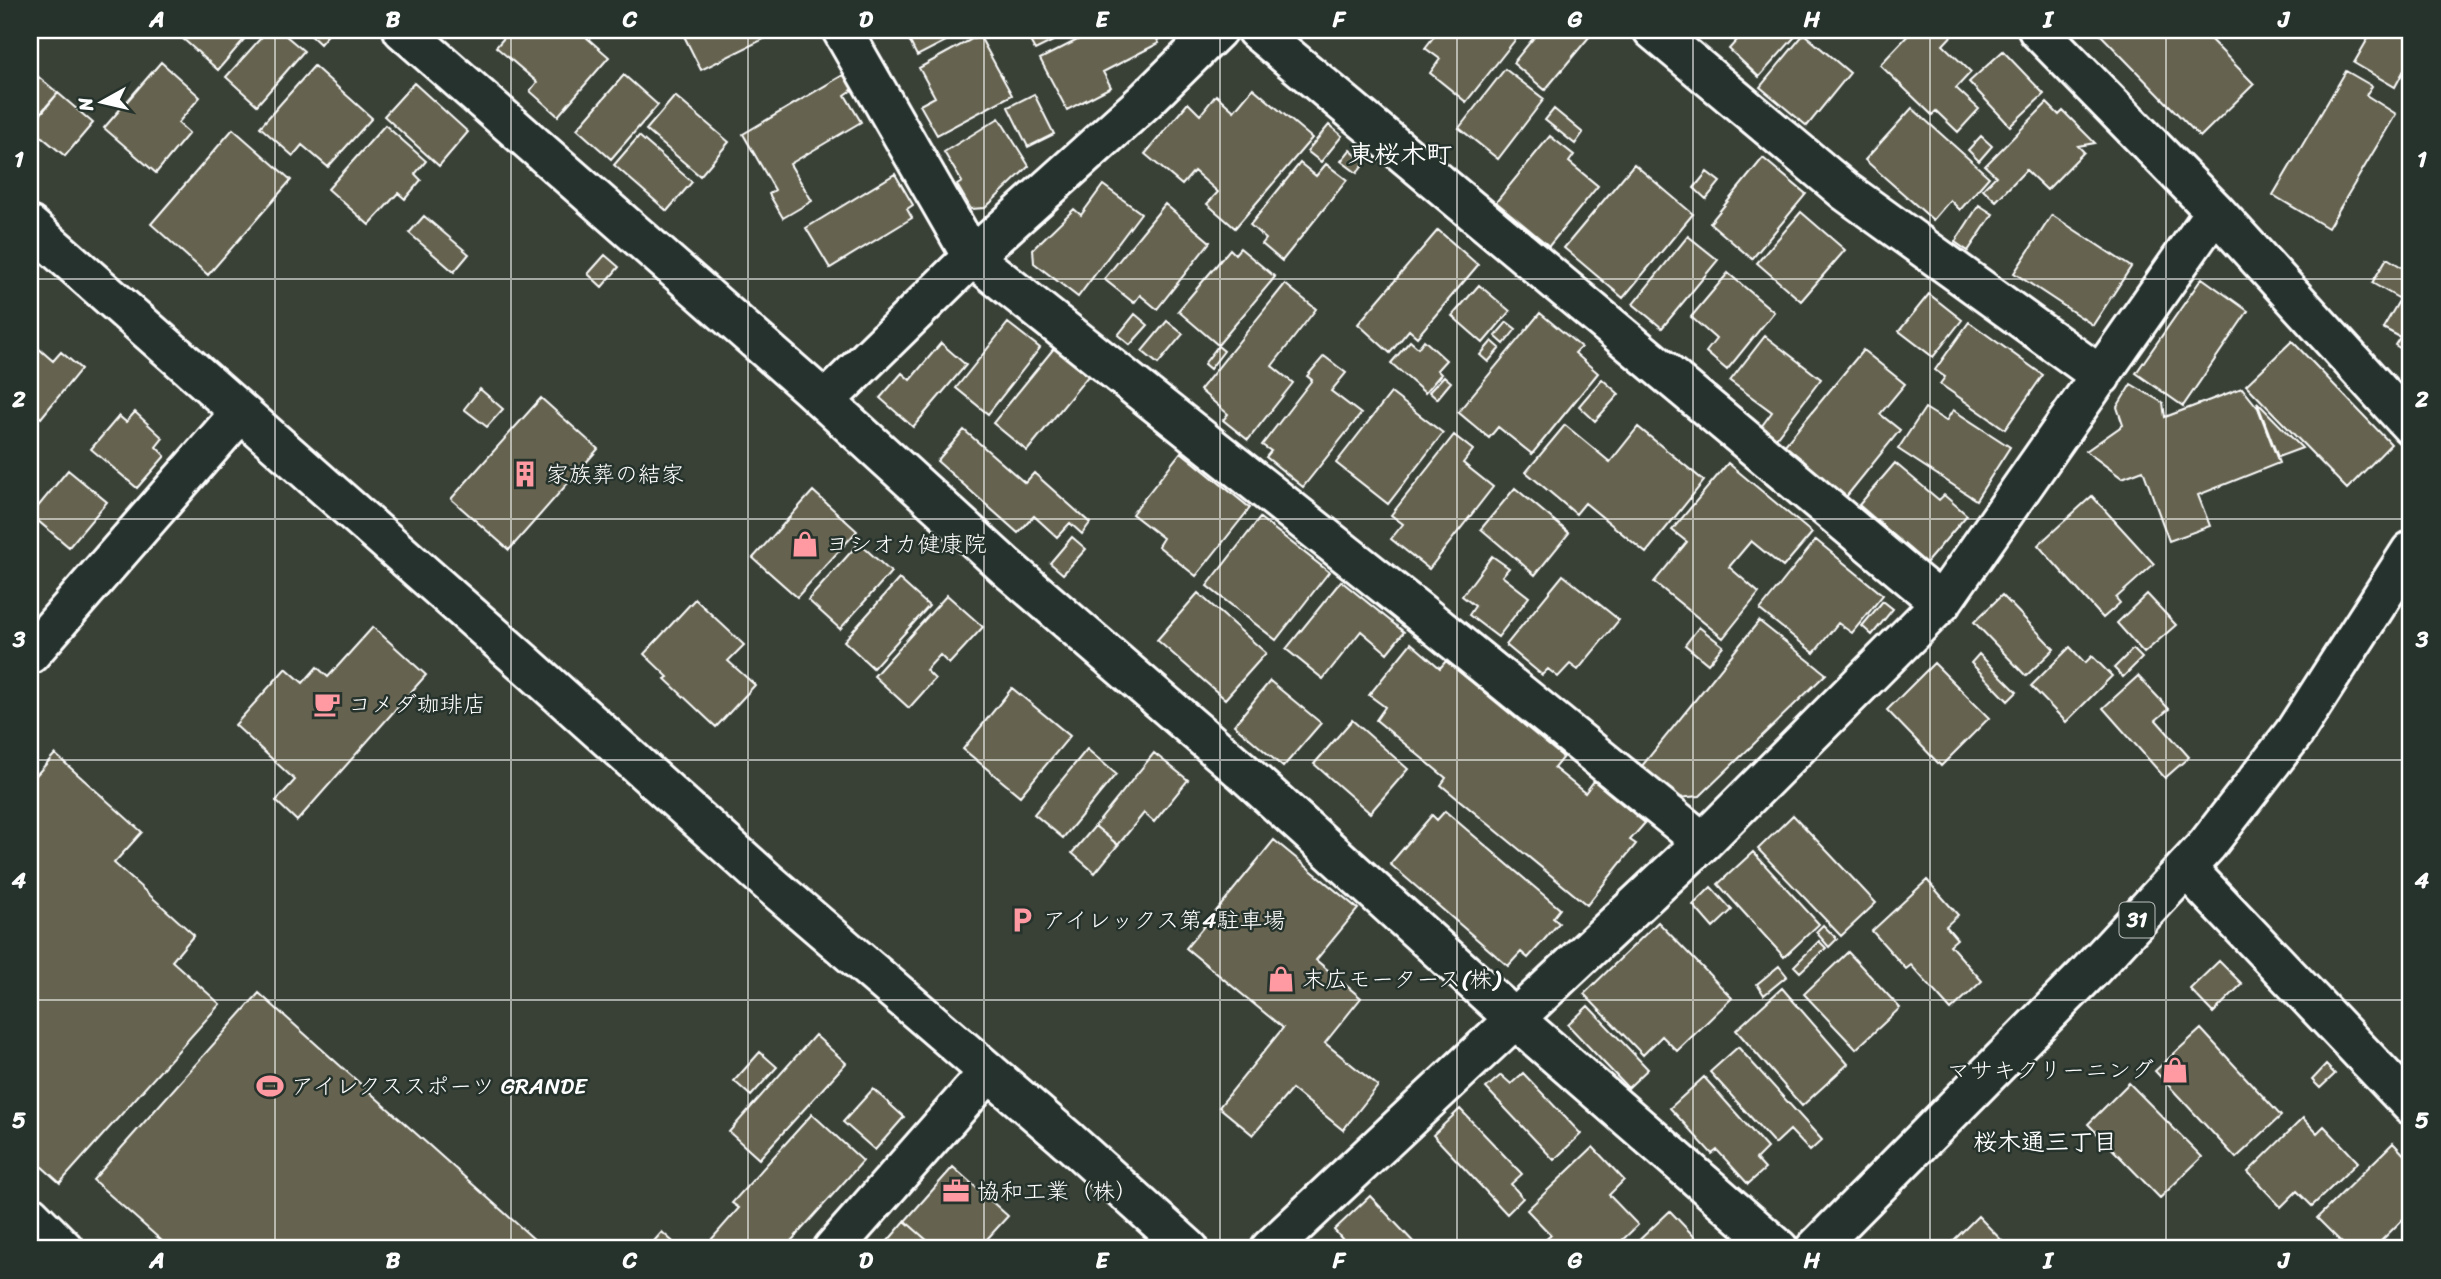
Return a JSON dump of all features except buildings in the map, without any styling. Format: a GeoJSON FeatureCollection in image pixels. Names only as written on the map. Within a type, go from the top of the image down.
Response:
{"type":"FeatureCollection","features":[{"type":"Feature","properties":{"kind":"street"},"geometry":{"type":"LineString","coordinates":[[402,30],[825,401],[1006,567],[1241,770],[1516,1020],[1779,1249]]}},
{"type":"Feature","properties":{"kind":"street"},"geometry":{"type":"LineString","coordinates":[[842,30],[844,38],[972,257],[1419,612],[1703,842]]}},
{"type":"Feature","properties":{"kind":"street"},"geometry":{"type":"LineString","coordinates":[[825,401],[972,257],[1145,101],[1217,30]]}},
{"type":"Feature","properties":{"kind":"street"},"geometry":{"type":"LineString","coordinates":[[1256,30],[1941,603]]}},
{"type":"Feature","properties":{"kind":"street"},"geometry":{"type":"LineString","coordinates":[[1653,30],[1845,191],[2101,376]]}},
{"type":"Feature","properties":{"kind":"street"},"geometry":{"type":"LineString","coordinates":[[2038,30],[2215,211],[2411,426]]}},
{"type":"Feature","properties":{"kind":"street"},"geometry":{"type":"LineString","coordinates":[[1270,1249],[1703,842],[1941,603],[2215,211]]}},
{"type":"Feature","properties":{"kind":"street"},"geometry":{"type":"LineString","coordinates":[[30,226],[758,873],[1189,1249]]}},
{"type":"Feature","properties":{"kind":"street"},"geometry":{"type":"LineString","coordinates":[[30,653],[240,413]]}},
{"type":"Feature","properties":{"kind":"street","name":"31"},"geometry":{"type":"LineString","coordinates":[[1815,1249],[2089,972],[2207,845],[2294,733],[2411,551]]}},
{"type":"Feature","properties":{"kind":"street"},"geometry":{"type":"LineString","coordinates":[[2186,868],[2411,1105]]}},
{"type":"Feature","properties":{"kind":"street"},"geometry":{"type":"LineString","coordinates":[[833,1249],[989,1072]]}},
{"type":"Feature","properties":{"kind":"street"},"geometry":{"type":"LineString","coordinates":[[30,1215],[64,1249]]}},
{"type":"Feature","properties":{"kind":"place","name":"家族葬の結家"},"geometry":{"type":"Point","coordinates":[525,474]}},
{"type":"Feature","properties":{"kind":"place","name":"ヨシオカ健康院"},"geometry":{"type":"Point","coordinates":[805,544]}},
{"type":"Feature","properties":{"kind":"place","name":"コメダ珈琲店"},"geometry":{"type":"Point","coordinates":[327,704]}},
{"type":"Feature","properties":{"kind":"place","name":"アイレックス第4駐車場"},"geometry":{"type":"Point","coordinates":[1022,920]}},
{"type":"Feature","properties":{"kind":"place","name":"末広モータース(株)"},"geometry":{"type":"Point","coordinates":[1281,979]}},
{"type":"Feature","properties":{"kind":"place","name":"マサキクリーニング"},"geometry":{"type":"Point","coordinates":[2175,1070]}},
{"type":"Feature","properties":{"kind":"place","name":"アイレクススポーツ GRANDE"},"geometry":{"type":"Point","coordinates":[270,1086]}},
{"type":"Feature","properties":{"kind":"place","name":"協和工業（株）"},"geometry":{"type":"Point","coordinates":[956,1191]}},
{"type":"Feature","properties":{"kind":"district","name":"東桜木町"},"geometry":{"type":"Point","coordinates":[1400,154]}},
{"type":"Feature","properties":{"kind":"district","name":"桜木通三丁目"},"geometry":{"type":"Point","coordinates":[2045,1142]}}]}
